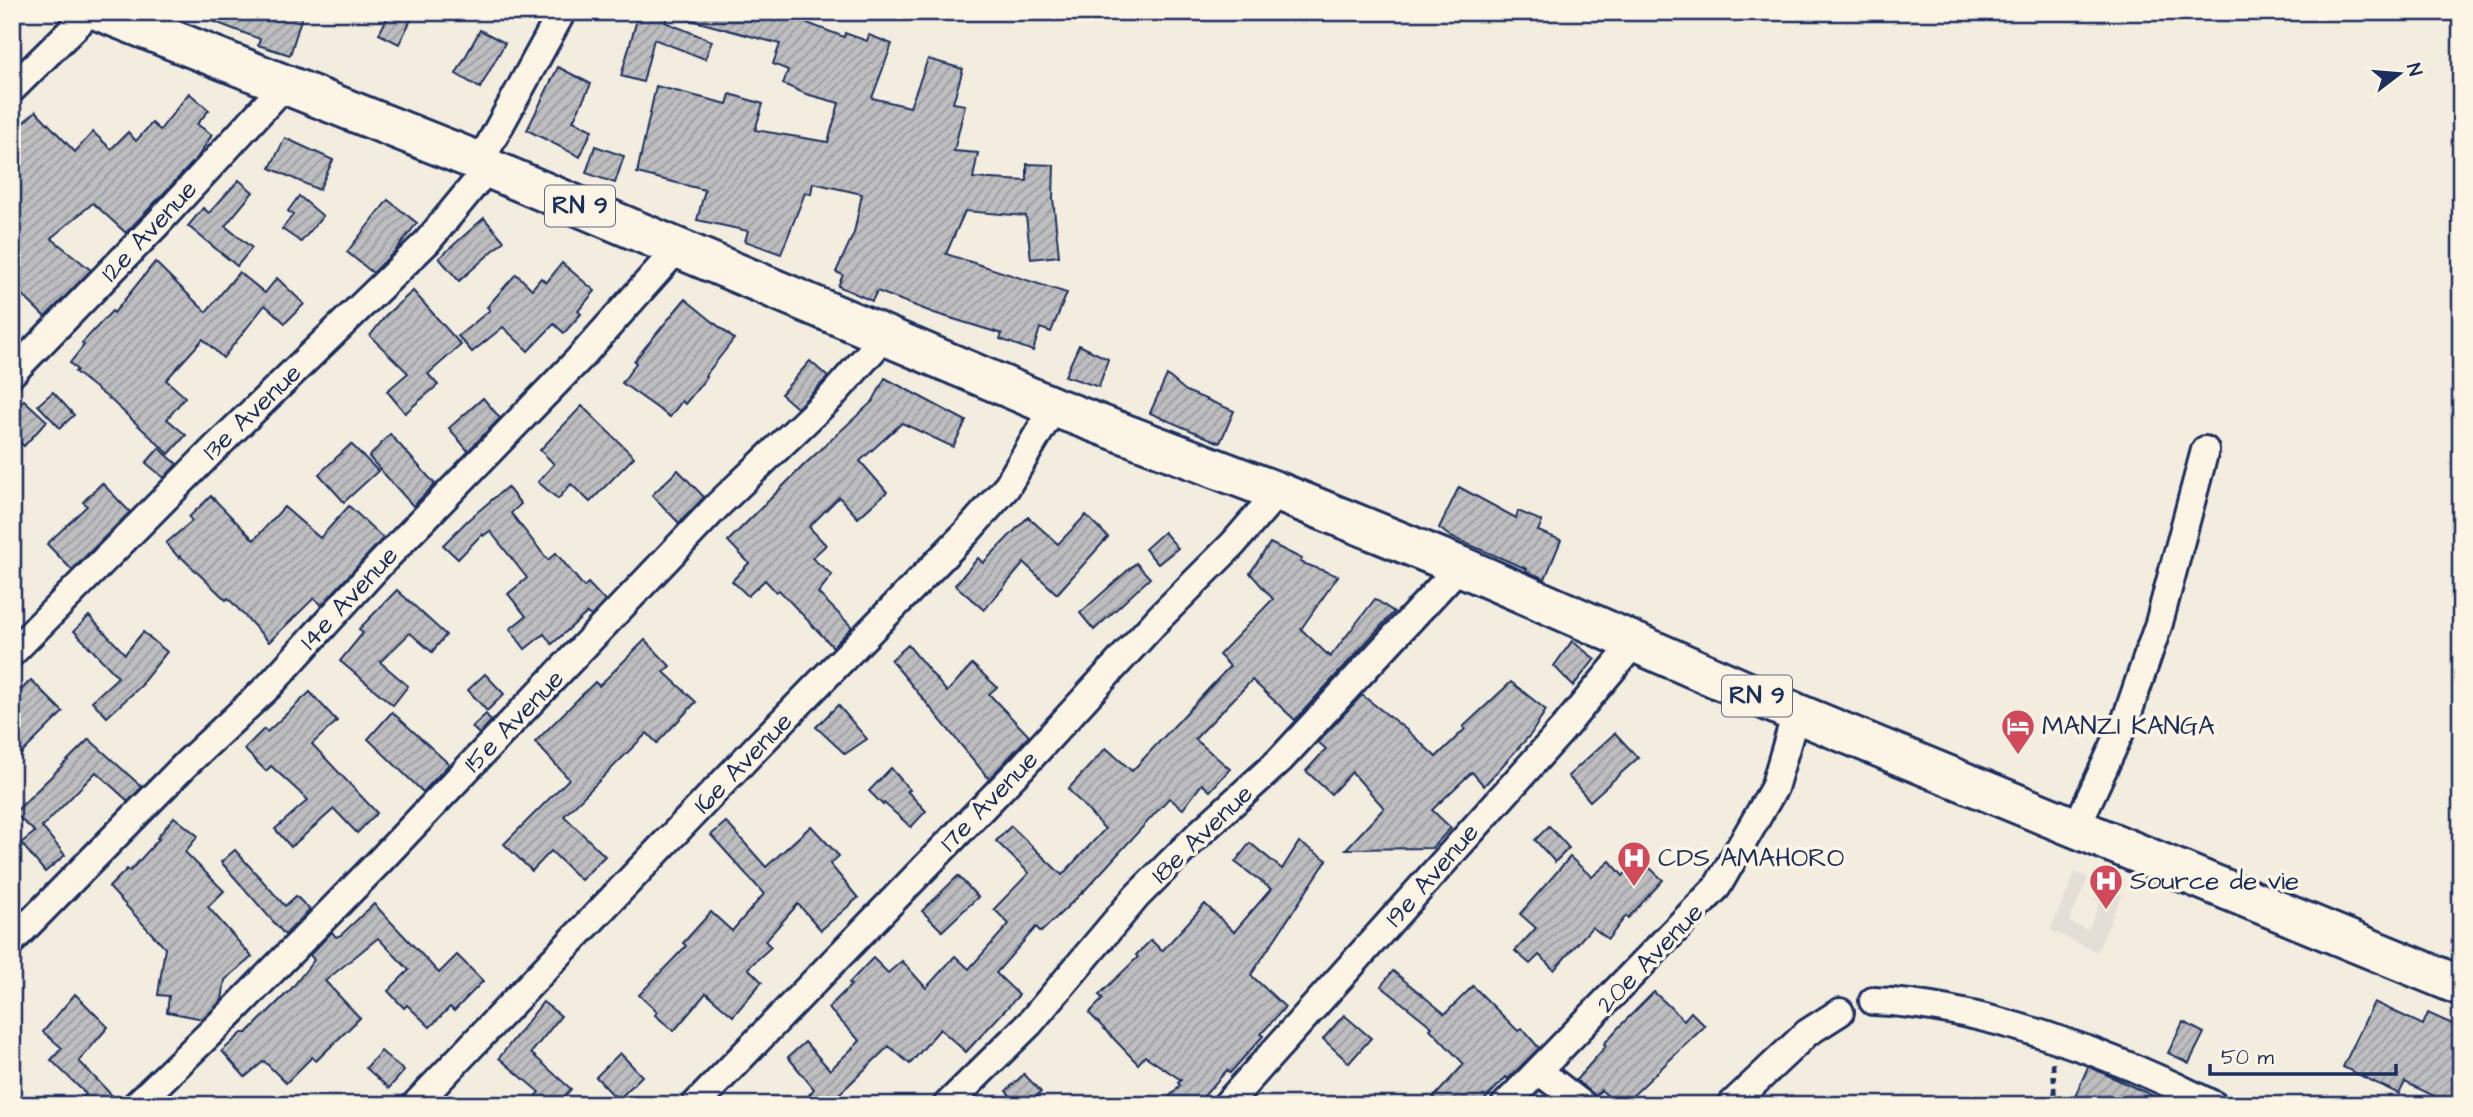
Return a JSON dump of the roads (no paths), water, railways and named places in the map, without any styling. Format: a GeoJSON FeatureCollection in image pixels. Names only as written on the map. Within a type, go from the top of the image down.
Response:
{"type":"FeatureCollection","features":[{"type":"Feature","properties":{"kind":"main road","name":"RN 9"},"geometry":{"type":"LineString","coordinates":[[102,12],[484,165],[1054,407],[1278,492],[1460,566],[1796,713],[2461,986]]}},
{"type":"Feature","properties":{"kind":"street"},"geometry":{"type":"LineString","coordinates":[[12,89],[90,12]]}},
{"type":"Feature","properties":{"kind":"street","name":"13e Avenue"},"geometry":{"type":"LineString","coordinates":[[12,653],[216,447],[428,242],[484,165],[562,12]]}},
{"type":"Feature","properties":{"kind":"street","name":"12e Avenue"},"geometry":{"type":"LineString","coordinates":[[12,373],[147,234],[284,86]]}},
{"type":"Feature","properties":{"kind":"street","name":"14e Avenue"},"geometry":{"type":"LineString","coordinates":[[12,941],[186,764],[268,686],[381,563],[578,360],[678,248]]}},
{"type":"Feature","properties":{"kind":"street","name":"15e Avenue"},"geometry":{"type":"LineString","coordinates":[[136,1105],[376,866],[718,505],[831,397],[887,334]]}},
{"type":"Feature","properties":{"kind":"street","name":"16e Avenue"},"geometry":{"type":"LineString","coordinates":[[415,1105],[966,533],[1006,488],[1054,407]]}},
{"type":"Feature","properties":{"kind":"street"},"geometry":{"type":"LineString","coordinates":[[2076,828],[2125,722],[2155,635],[2205,450]]}},
{"type":"Feature","properties":{"kind":"street","name":"17e Avenue"},"geometry":{"type":"LineString","coordinates":[[695,1105],[1023,766],[1160,617],[1233,544],[1278,492]]}},
{"type":"Feature","properties":{"kind":"street","name":"18e Avenue"},"geometry":{"type":"LineString","coordinates":[[947,1105],[1030,1023],[1137,896],[1201,832],[1280,760],[1460,566]]}},
{"type":"Feature","properties":{"kind":"street","name":"19e Avenue"},"geometry":{"type":"LineString","coordinates":[[1226,1105],[1563,729],[1634,642]]}},
{"type":"Feature","properties":{"kind":"street","name":"20e Avenue"},"geometry":{"type":"LineString","coordinates":[[1505,1105],[1717,887],[1774,788],[1796,713]]}},
{"type":"Feature","properties":{"kind":"street"},"geometry":{"type":"LineString","coordinates":[[1873,1000],[1913,1002],[1948,1009],[2051,1038],[2171,1083],[2214,1105]]}},
{"type":"Feature","properties":{"kind":"street"},"geometry":{"type":"LineString","coordinates":[[1731,1105],[1807,1033],[1840,1012]]}},
{"type":"Feature","properties":{"kind":"street"},"geometry":{"type":"LineString","coordinates":[[1539,1071],[1583,1105]]}},
{"type":"Feature","properties":{"kind":"place","name":"MANZI KANGA"},"geometry":{"type":"Point","coordinates":[2018,756]}},
{"type":"Feature","properties":{"kind":"place","name":"CDS AMAHORO"},"geometry":{"type":"Point","coordinates":[1634,888]}},
{"type":"Feature","properties":{"kind":"place","name":"Source de vie"},"geometry":{"type":"Point","coordinates":[2106,911]}}]}
